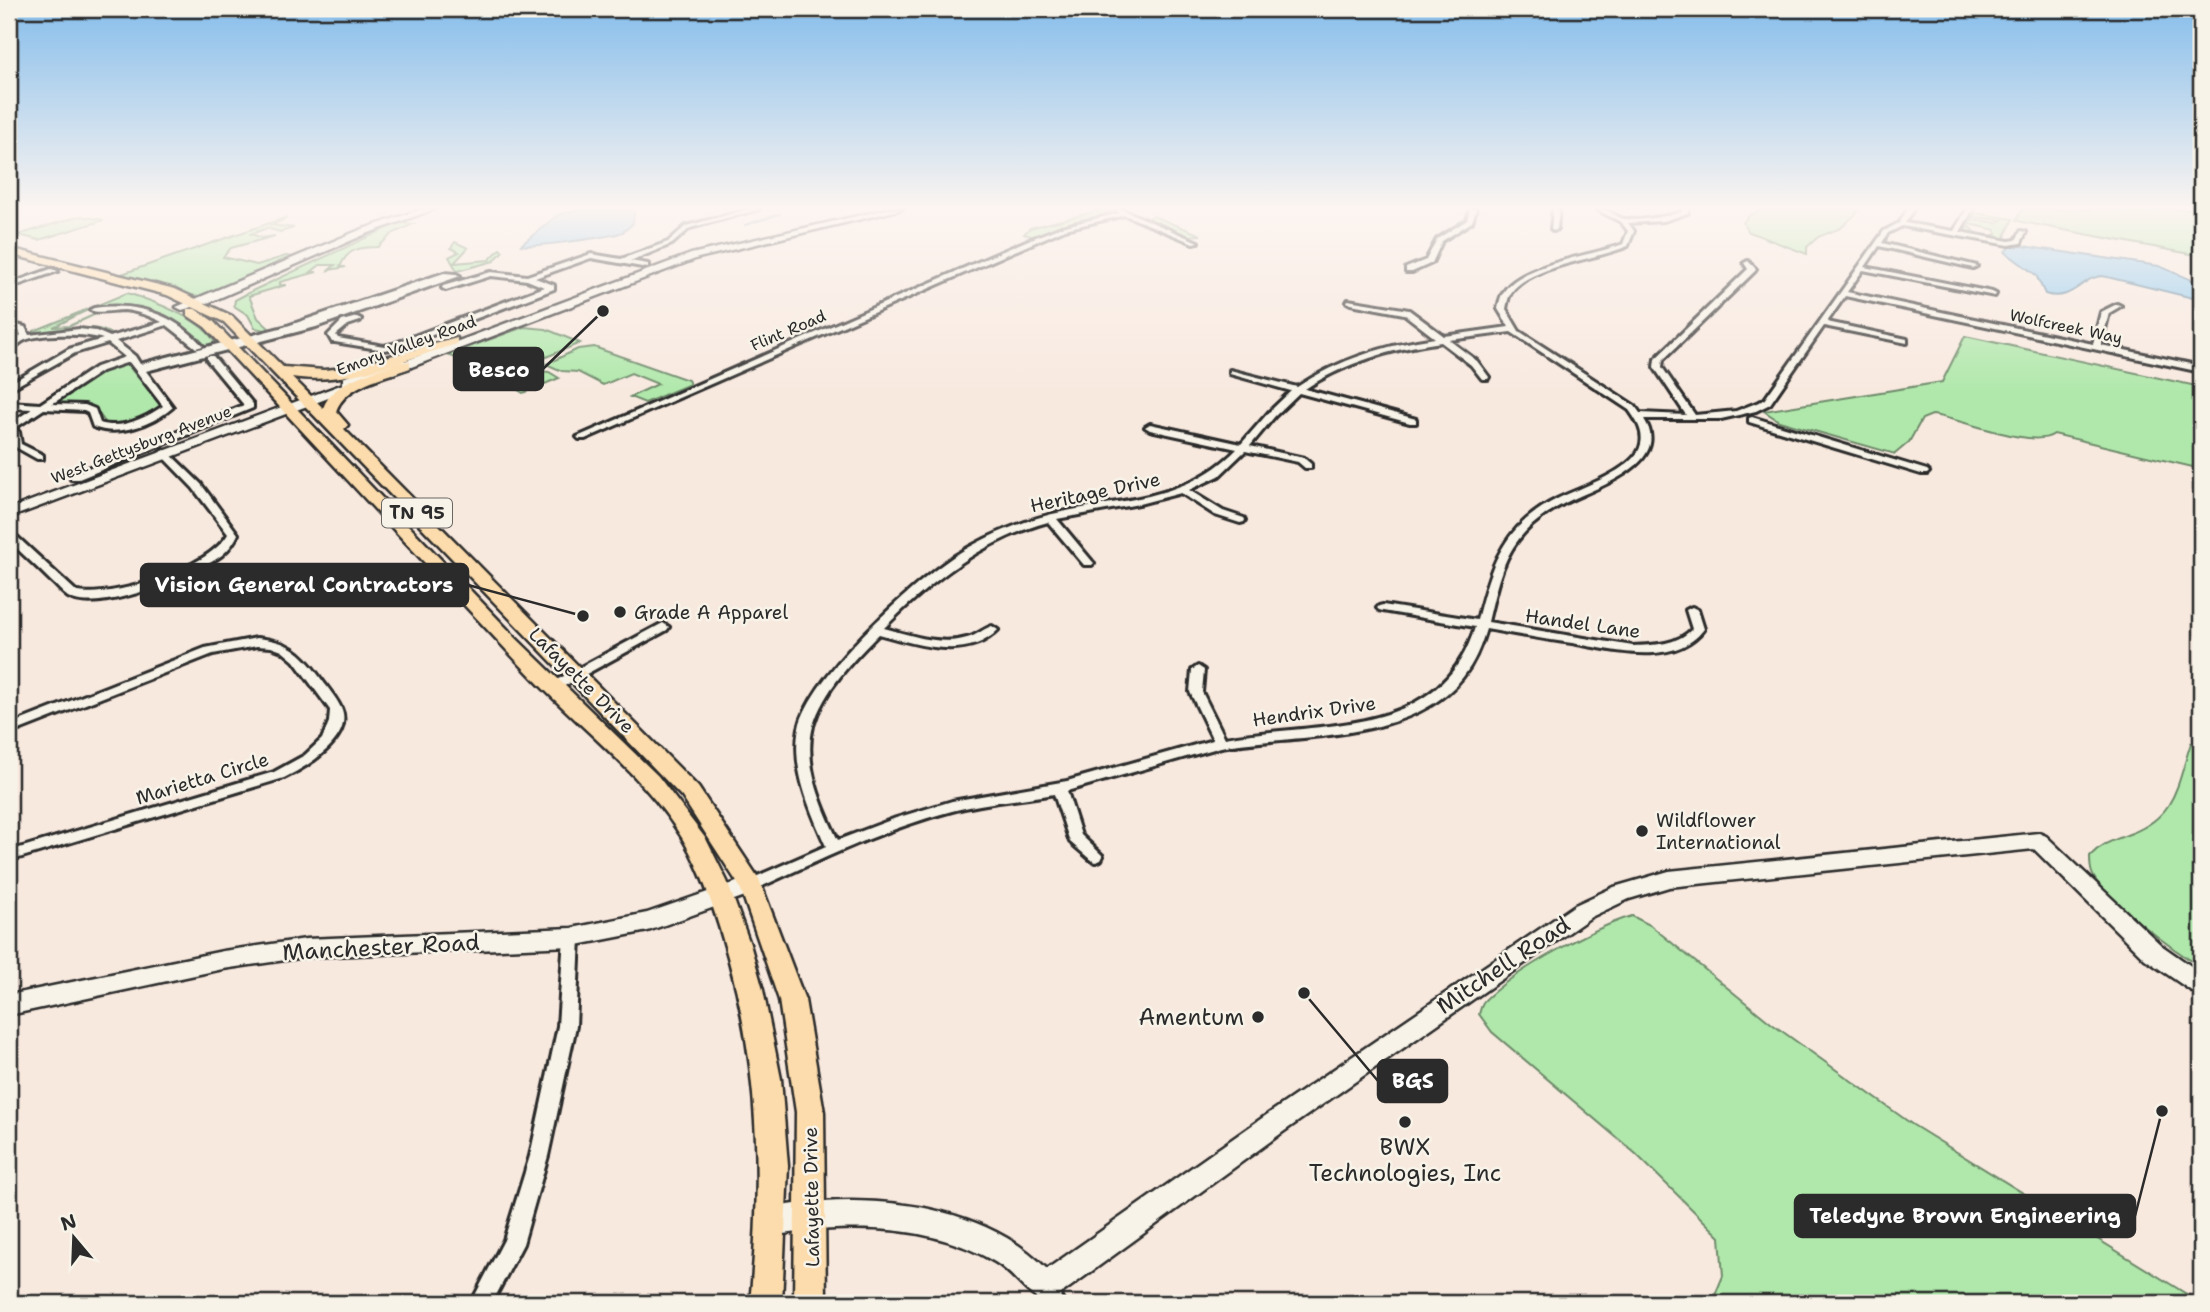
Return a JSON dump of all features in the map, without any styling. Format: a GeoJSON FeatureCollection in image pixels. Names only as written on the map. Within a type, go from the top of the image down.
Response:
{"type":"FeatureCollection","features":[{"type":"Feature","properties":{"kind":"main road","name":"Lafayette Drive"},"geometry":{"type":"LineString","coordinates":[[68,270],[190,305],[209,324],[276,370],[690,792],[751,885],[792,1000],[810,1112],[810,1303]]}},
{"type":"Feature","properties":{"kind":"main road"},"geometry":{"type":"LineString","coordinates":[[276,370],[308,376],[343,374],[374,367],[452,341]]}},
{"type":"Feature","properties":{"kind":"main road","name":"Lafayette Drive"},"geometry":{"type":"LineString","coordinates":[[239,343],[285,405],[553,687],[654,786],[697,843],[722,897],[761,1026],[775,1155],[775,1222],[766,1303]]}},
{"type":"Feature","properties":{"kind":"main road"},"geometry":{"type":"LineString","coordinates":[[391,486],[390,475],[333,417],[329,409],[336,398],[353,387],[405,365]]}},
{"type":"Feature","properties":{"kind":"street"},"geometry":{"type":"LineString","coordinates":[[9,286],[55,270]]}},
{"type":"Feature","properties":{"kind":"street"},"geometry":{"type":"LineString","coordinates":[[190,305],[272,270]]}},
{"type":"Feature","properties":{"kind":"street"},"geometry":{"type":"LineString","coordinates":[[528,278],[551,287],[395,346],[341,343],[332,335],[345,323],[480,276],[528,278],[550,270]]}},
{"type":"Feature","properties":{"kind":"street","name":"Emory Valley Road"},"geometry":{"type":"LineString","coordinates":[[304,399],[638,270]]}},
{"type":"Feature","properties":{"kind":"street","name":"Emory Valley Road"},"geometry":{"type":"LineString","coordinates":[[285,405],[405,365],[657,270]]}},
{"type":"Feature","properties":{"kind":"street","name":"Flint Road"},"geometry":{"type":"LineString","coordinates":[[582,437],[963,270]]}},
{"type":"Feature","properties":{"kind":"street"},"geometry":{"type":"LineString","coordinates":[[1538,270],[1510,287],[1503,298],[1502,309],[1513,329],[1623,400],[1640,416],[1746,413],[1767,402],[1860,270]]}},
{"type":"Feature","properties":{"kind":"street"},"geometry":{"type":"LineString","coordinates":[[1692,416],[1658,367],[1660,357],[1751,270]]}},
{"type":"Feature","properties":{"kind":"street"},"geometry":{"type":"LineString","coordinates":[[1873,270],[1992,294]]}},
{"type":"Feature","properties":{"kind":"street"},"geometry":{"type":"LineString","coordinates":[[140,368],[313,326],[456,276],[447,275],[317,320],[239,343]]}},
{"type":"Feature","properties":{"kind":"street","name":"Wolfcreek Way"},"geometry":{"type":"LineString","coordinates":[[1844,293],[2201,369]]}},
{"type":"Feature","properties":{"kind":"street"},"geometry":{"type":"LineString","coordinates":[[1351,302],[1406,312],[1441,341],[1474,363],[1485,377]]}},
{"type":"Feature","properties":{"kind":"street"},"geometry":{"type":"LineString","coordinates":[[2096,347],[2105,312],[2117,306]]}},
{"type":"Feature","properties":{"kind":"street"},"geometry":{"type":"LineString","coordinates":[[94,310],[136,307],[169,322],[199,346]]}},
{"type":"Feature","properties":{"kind":"street"},"geometry":{"type":"LineString","coordinates":[[9,387],[62,354],[169,322]]}},
{"type":"Feature","properties":{"kind":"street"},"geometry":{"type":"LineString","coordinates":[[1822,323],[1903,342]]}},
{"type":"Feature","properties":{"kind":"street"},"geometry":{"type":"LineString","coordinates":[[9,325],[22,329],[24,338]]}},
{"type":"Feature","properties":{"kind":"street","name":"Heritage Drive"},"geometry":{"type":"LineString","coordinates":[[834,848],[818,812],[807,777],[804,745],[806,725],[826,685],[845,661],[939,572],[957,559],[1007,533],[1050,518],[1182,490],[1213,475],[1297,389],[1329,372],[1374,355],[1513,329]]}},
{"type":"Feature","properties":{"kind":"street"},"geometry":{"type":"LineString","coordinates":[[9,349],[24,338],[88,331],[109,339],[132,358],[168,407],[123,426],[98,427],[92,411],[85,408],[9,405]]}},
{"type":"Feature","properties":{"kind":"street"},"geometry":{"type":"LineString","coordinates":[[40,457],[17,445],[14,432],[9,428],[99,369],[132,358]]}},
{"type":"Feature","properties":{"kind":"street"},"geometry":{"type":"LineString","coordinates":[[75,477],[250,406],[210,358]]}},
{"type":"Feature","properties":{"kind":"street"},"geometry":{"type":"LineString","coordinates":[[1233,372],[1413,421]]}},
{"type":"Feature","properties":{"kind":"street","name":"West Gettysburg Avenue"},"geometry":{"type":"LineString","coordinates":[[9,514],[285,405]]}},
{"type":"Feature","properties":{"kind":"street","name":"Hendrix Drive"},"geometry":{"type":"LineString","coordinates":[[751,885],[834,848],[953,806],[1059,788],[1221,743],[1354,726],[1418,706],[1458,675],[1471,654],[1497,564],[1518,532],[1546,509],[1633,465],[1644,451],[1648,439],[1640,416]]}},
{"type":"Feature","properties":{"kind":"street"},"geometry":{"type":"LineString","coordinates":[[1752,420],[1924,472]]}},
{"type":"Feature","properties":{"kind":"street"},"geometry":{"type":"LineString","coordinates":[[1150,427],[1301,460],[1308,466]]}},
{"type":"Feature","properties":{"kind":"street"},"geometry":{"type":"LineString","coordinates":[[9,535],[74,595],[83,597],[111,596],[130,591],[215,557],[232,542],[233,534],[197,486],[164,453]]}},
{"type":"Feature","properties":{"kind":"street"},"geometry":{"type":"LineString","coordinates":[[1182,490],[1220,513],[1240,520]]}},
{"type":"Feature","properties":{"kind":"street"},"geometry":{"type":"LineString","coordinates":[[1050,518],[1088,563]]}},
{"type":"Feature","properties":{"kind":"street"},"geometry":{"type":"LineString","coordinates":[[1383,608],[1479,625]]}},
{"type":"Feature","properties":{"kind":"street","name":"Handel Lane"},"geometry":{"type":"LineString","coordinates":[[1479,625],[1633,650],[1655,649],[1680,643],[1693,636],[1698,629],[1692,610]]}},
{"type":"Feature","properties":{"kind":"street"},"geometry":{"type":"LineString","coordinates":[[553,687],[578,676],[663,627]]}},
{"type":"Feature","properties":{"kind":"street"},"geometry":{"type":"LineString","coordinates":[[878,631],[952,644],[983,638],[992,630]]}},
{"type":"Feature","properties":{"kind":"street","name":"Marietta Circle"},"geometry":{"type":"LineString","coordinates":[[9,730],[209,651],[247,642],[269,641],[282,644],[298,655],[337,710],[337,720],[324,746],[300,765],[279,775],[9,856]]}},
{"type":"Feature","properties":{"kind":"street"},"geometry":{"type":"LineString","coordinates":[[1198,670],[1196,692],[1221,743]]}},
{"type":"Feature","properties":{"kind":"street"},"geometry":{"type":"LineString","coordinates":[[1059,788],[1075,838],[1096,856]]}},
{"type":"Feature","properties":{"kind":"street","name":"Mitchell Road"},"geometry":{"type":"LineString","coordinates":[[1050,1296],[1440,1009],[1583,911],[1610,897],[1656,883],[1702,875],[2039,841],[2146,946],[2201,985]]}},
{"type":"Feature","properties":{"kind":"street","name":"Manchester Road"},"geometry":{"type":"LineString","coordinates":[[9,1005],[223,960],[306,948],[572,937],[648,922],[751,885]]}},
{"type":"Feature","properties":{"kind":"street"},"geometry":{"type":"LineString","coordinates":[[481,1303],[513,1244],[539,1156],[567,1026],[572,937]]}},
{"type":"Feature","properties":{"kind":"street"},"geometry":{"type":"LineString","coordinates":[[775,1222],[812,1215],[888,1218],[953,1228],[1004,1251],[1022,1264],[1050,1296]]}},
{"type":"Feature","properties":{"kind":"green space"},"geometry":{"type":"Polygon","coordinates":[[[133,270],[263,270],[199,297],[119,275],[133,270]]]}},
{"type":"Feature","properties":{"kind":"green space"},"geometry":{"type":"Polygon","coordinates":[[[296,270],[317,272],[280,282],[280,285],[286,285],[249,296],[258,318],[271,330],[278,329],[270,331],[255,328],[248,315],[234,306],[235,300],[296,270]]]}},
{"type":"Feature","properties":{"kind":"green space"},"geometry":{"type":"Polygon","coordinates":[[[127,293],[190,319],[210,335],[215,344],[205,348],[194,336],[168,318],[153,311],[123,305],[91,309],[53,327],[69,326],[107,309],[61,330],[90,328],[34,333],[127,293]]]}},
{"type":"Feature","properties":{"kind":"green space"},"geometry":{"type":"Polygon","coordinates":[[[524,327],[546,329],[580,343],[505,374],[447,355],[524,327]]]}},
{"type":"Feature","properties":{"kind":"green space"},"geometry":{"type":"Polygon","coordinates":[[[1965,336],[2201,387],[2201,469],[2054,434],[2044,438],[2014,436],[1932,415],[1922,419],[1909,442],[1895,454],[1779,421],[1764,411],[1942,382],[1965,336]]]}},
{"type":"Feature","properties":{"kind":"green space"},"geometry":{"type":"Polygon","coordinates":[[[594,347],[688,380],[690,384],[645,403],[630,397],[658,384],[631,373],[603,385],[578,372],[562,371],[546,364],[578,349],[594,347]]]}},
{"type":"Feature","properties":{"kind":"green space"},"geometry":{"type":"Polygon","coordinates":[[[125,362],[162,406],[152,414],[108,426],[94,407],[56,402],[103,369],[125,362]]]}},
{"type":"Feature","properties":{"kind":"green space"},"geometry":{"type":"Polygon","coordinates":[[[530,370],[549,372],[559,378],[523,393],[503,381],[530,370]]]}},
{"type":"Feature","properties":{"kind":"green space"},"geometry":{"type":"Polygon","coordinates":[[[2191,743],[2201,746],[2201,967],[2141,924],[2109,896],[2098,884],[2090,862],[2090,856],[2099,848],[2147,826],[2167,807],[2178,785],[2191,743]]]}},
{"type":"Feature","properties":{"kind":"green space"},"geometry":{"type":"Polygon","coordinates":[[[1632,916],[1650,925],[1772,1024],[1913,1125],[2201,1303],[1706,1303],[1713,1300],[1723,1276],[1720,1237],[1636,1154],[1492,1032],[1479,1014],[1485,1000],[1534,963],[1576,940],[1632,916]]]}},
{"type":"Feature","properties":{"kind":"water"},"geometry":{"type":"Polygon","coordinates":[[[2030,270],[2169,270],[2201,284],[2201,300],[2103,276],[2089,280],[2063,295],[2055,296],[2045,294],[2036,275],[2030,270]]]}},
{"type":"Feature","properties":{"kind":"place","name":"Besco"},"geometry":{"type":"Point","coordinates":[603,311]}},
{"type":"Feature","properties":{"kind":"place","name":"Grade A Apparel"},"geometry":{"type":"Point","coordinates":[620,612]}},
{"type":"Feature","properties":{"kind":"place","name":"Vision General Contractors"},"geometry":{"type":"Point","coordinates":[583,616]}},
{"type":"Feature","properties":{"kind":"place","name":"Wildflower International"},"geometry":{"type":"Point","coordinates":[1642,831]}},
{"type":"Feature","properties":{"kind":"place","name":"BGS"},"geometry":{"type":"Point","coordinates":[1304,993]}},
{"type":"Feature","properties":{"kind":"place","name":"Amentum"},"geometry":{"type":"Point","coordinates":[1258,1017]}},
{"type":"Feature","properties":{"kind":"place","name":"Teledyne Brown Engineering"},"geometry":{"type":"Point","coordinates":[2162,1111]}},
{"type":"Feature","properties":{"kind":"place","name":"BWX Technologies, Inc"},"geometry":{"type":"Point","coordinates":[1405,1122]}}]}
